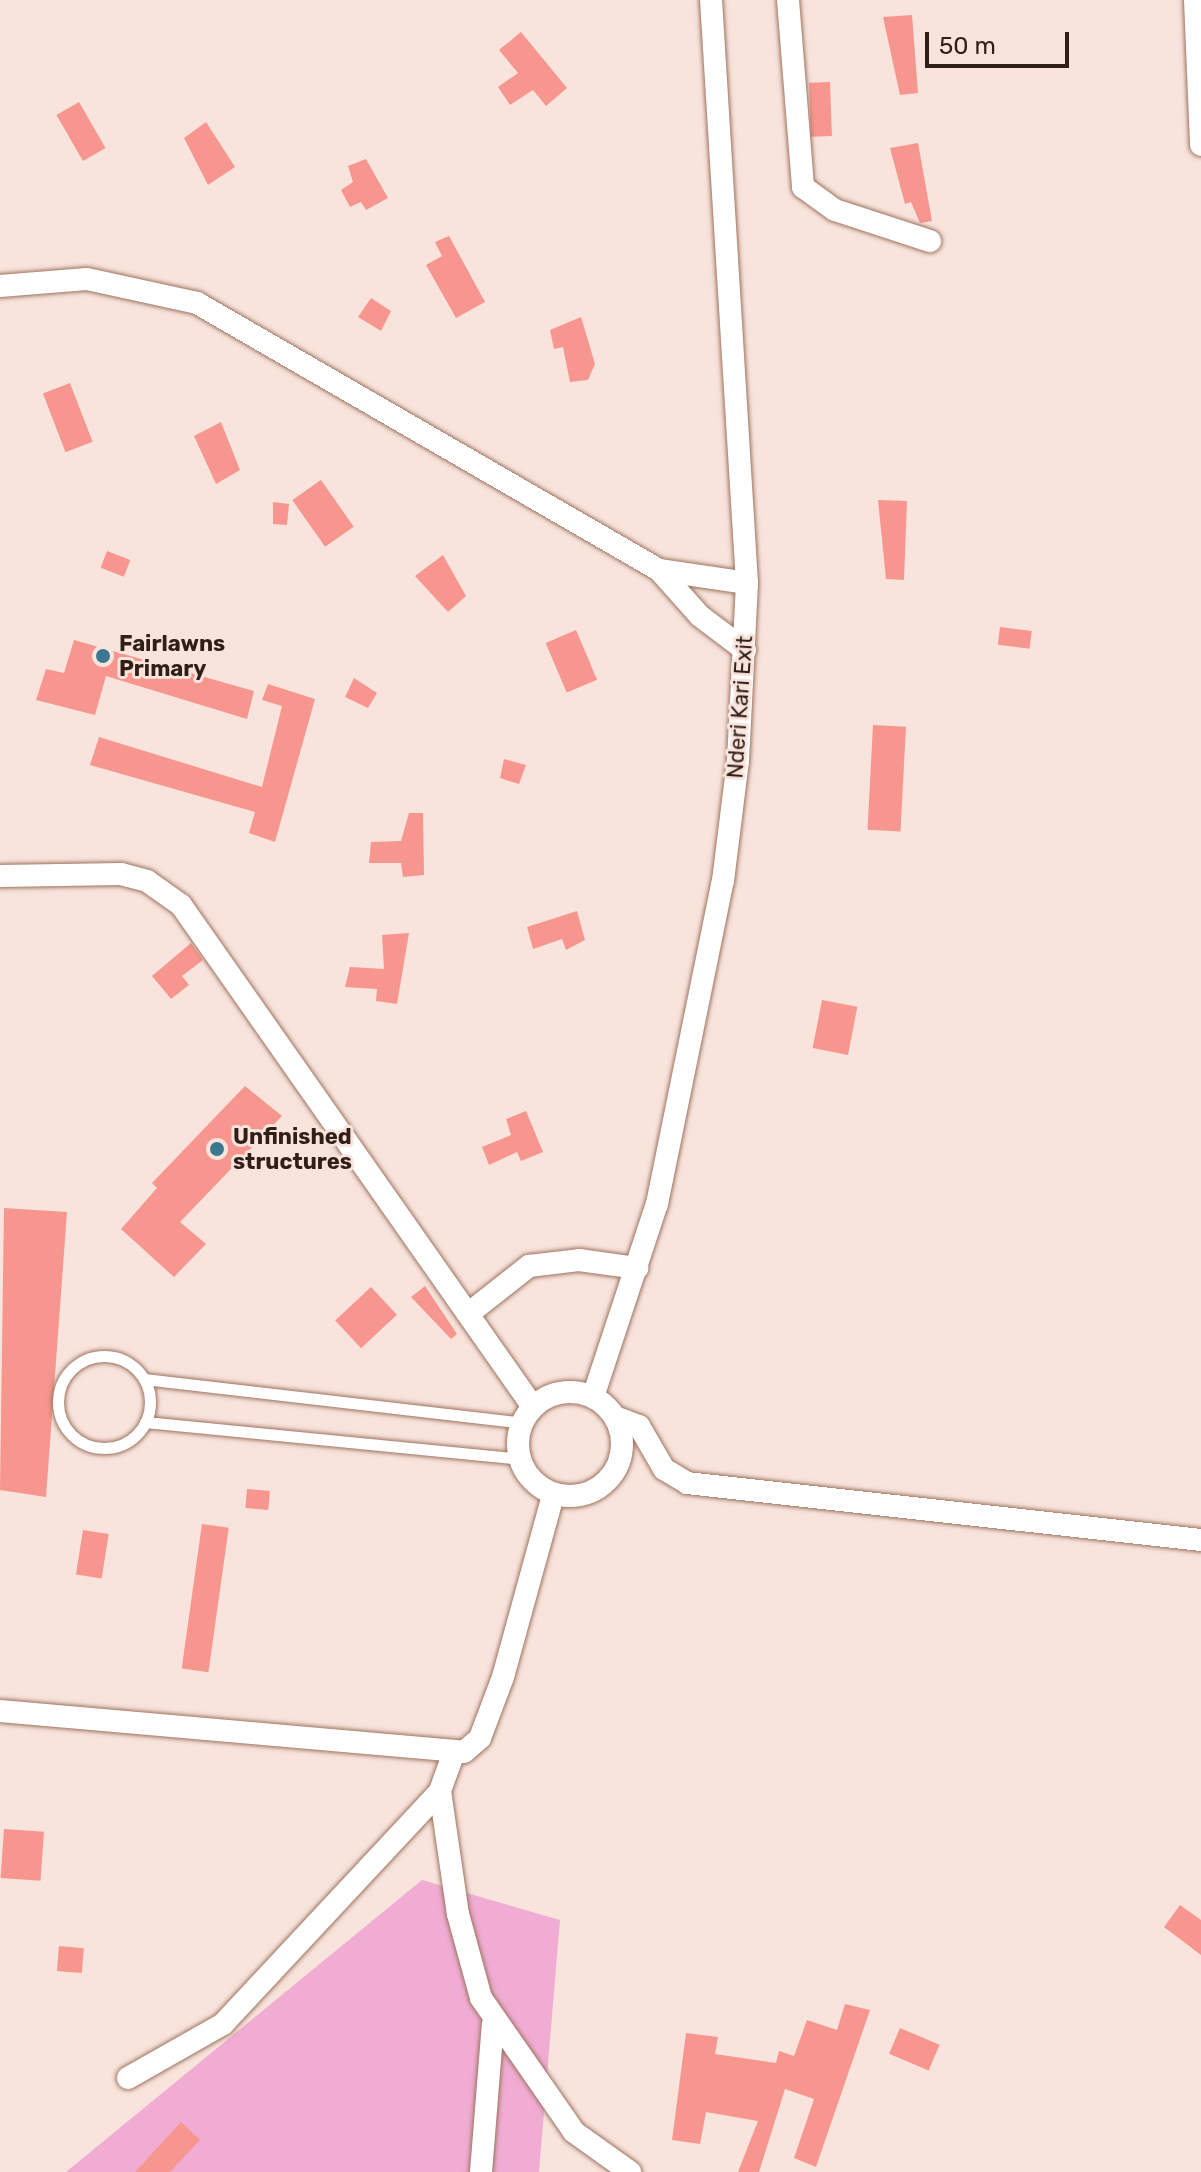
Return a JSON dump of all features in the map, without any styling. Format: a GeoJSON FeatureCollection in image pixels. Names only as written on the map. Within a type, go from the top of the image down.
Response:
{"type":"FeatureCollection","features":[{"type":"Feature","properties":{"kind":"street","name":"Nderi Kari Exit"},"geometry":{"type":"LineString","coordinates":[[593,1397],[637,1268],[723,881],[745,650],[747,583],[711,0]]}},
{"type":"Feature","properties":{"kind":"street"},"geometry":{"type":"LineString","coordinates":[[788,0],[803,187],[835,210],[930,241]]}},
{"type":"Feature","properties":{"kind":"street"},"geometry":{"type":"LineString","coordinates":[[1195,0],[1201,145]]}},
{"type":"Feature","properties":{"kind":"street"},"geometry":{"type":"LineString","coordinates":[[0,286],[87,279],[197,303],[659,570],[700,616],[745,650]]}},
{"type":"Feature","properties":{"kind":"street"},"geometry":{"type":"LineString","coordinates":[[659,570],[747,583]]}},
{"type":"Feature","properties":{"kind":"street"},"geometry":{"type":"LineString","coordinates":[[0,876],[121,874],[174,898],[468,1314],[528,1415],[520,1459],[529,1477],[553,1495],[582,1495],[612,1476],[622,1441],[615,1417]]}},
{"type":"Feature","properties":{"kind":"street"},"geometry":{"type":"LineString","coordinates":[[468,1314],[529,1266],[579,1260],[637,1268]]}},
{"type":"Feature","properties":{"kind":"street"},"geometry":{"type":"LineString","coordinates":[[528,1415],[562,1392],[593,1397],[615,1417],[639,1426],[664,1469],[687,1483],[1201,1540]]}},
{"type":"Feature","properties":{"kind":"street"},"geometry":{"type":"LineString","coordinates":[[0,1711],[453,1755],[480,1738],[553,1495]]}},
{"type":"Feature","properties":{"kind":"street"},"geometry":{"type":"LineString","coordinates":[[128,2078],[223,2024],[440,1791],[453,1755]]}},
{"type":"Feature","properties":{"kind":"street"},"geometry":{"type":"LineString","coordinates":[[440,1791],[458,1914],[493,2024],[574,2132],[630,2172]]}},
{"type":"Feature","properties":{"kind":"street"},"geometry":{"type":"LineString","coordinates":[[481,2172],[493,2024]]}},
{"type":"Feature","properties":{"kind":"lane"},"geometry":{"type":"LineString","coordinates":[[144,1379],[145,1422],[124,1443],[94,1447],[69,1431],[58,1402],[68,1374],[92,1357],[122,1359],[144,1379],[528,1415]]}},
{"type":"Feature","properties":{"kind":"lane"},"geometry":{"type":"LineString","coordinates":[[145,1422],[520,1459]]}},
{"type":"Feature","properties":{"kind":"shaded area"},"geometry":{"type":"Polygon","coordinates":[[[422,1880],[560,1920],[539,2172],[66,2172],[422,1880]]]}},
{"type":"Feature","properties":{"kind":"building"},"geometry":{"type":"Polygon","coordinates":[[[912,15],[918,93],[900,95],[883,17],[912,15]]]}},
{"type":"Feature","properties":{"kind":"building"},"geometry":{"type":"Polygon","coordinates":[[[521,32],[567,88],[546,106],[533,90],[510,105],[498,87],[518,73],[499,50],[521,32]]]}},
{"type":"Feature","properties":{"kind":"building"},"geometry":{"type":"Polygon","coordinates":[[[830,82],[832,136],[811,137],[809,83],[830,82]]]}},
{"type":"Feature","properties":{"kind":"building"},"geometry":{"type":"Polygon","coordinates":[[[79,102],[106,148],[83,161],[56,115],[79,102]]]}},
{"type":"Feature","properties":{"kind":"building"},"geometry":{"type":"Polygon","coordinates":[[[206,122],[235,167],[208,185],[184,138],[206,122]]]}},
{"type":"Feature","properties":{"kind":"building"},"geometry":{"type":"Polygon","coordinates":[[[918,143],[932,221],[920,223],[911,202],[905,204],[890,148],[918,143]]]}},
{"type":"Feature","properties":{"kind":"building"},"geometry":{"type":"Polygon","coordinates":[[[366,159],[388,198],[366,210],[361,202],[350,207],[341,190],[353,182],[348,166],[366,159]]]}},
{"type":"Feature","properties":{"kind":"building"},"geometry":{"type":"Polygon","coordinates":[[[449,236],[485,302],[456,318],[426,265],[442,256],[435,242],[449,236]]]}},
{"type":"Feature","properties":{"kind":"building"},"geometry":{"type":"Polygon","coordinates":[[[371,298],[391,311],[381,331],[358,317],[371,298]]]}},
{"type":"Feature","properties":{"kind":"building"},"geometry":{"type":"Polygon","coordinates":[[[581,317],[595,364],[588,380],[570,382],[563,347],[554,349],[550,330],[581,317]]]}},
{"type":"Feature","properties":{"kind":"building"},"geometry":{"type":"Polygon","coordinates":[[[70,383],[93,442],[66,452],[43,393],[70,383]]]}},
{"type":"Feature","properties":{"kind":"building"},"geometry":{"type":"Polygon","coordinates":[[[221,422],[240,470],[216,484],[194,436],[221,422]]]}},
{"type":"Feature","properties":{"kind":"building"},"geometry":{"type":"Polygon","coordinates":[[[321,480],[354,527],[325,547],[292,500],[321,480]]]}},
{"type":"Feature","properties":{"kind":"building"},"geometry":{"type":"Polygon","coordinates":[[[878,500],[907,501],[904,580],[886,579],[878,500]]]}},
{"type":"Feature","properties":{"kind":"building"},"geometry":{"type":"Polygon","coordinates":[[[273,502],[289,504],[287,525],[273,524],[273,502]]]}},
{"type":"Feature","properties":{"kind":"building"},"geometry":{"type":"Polygon","coordinates":[[[107,551],[130,560],[124,577],[101,568],[107,551]]]}},
{"type":"Feature","properties":{"kind":"building"},"geometry":{"type":"Polygon","coordinates":[[[443,555],[466,596],[448,612],[415,576],[443,555]]]}},
{"type":"Feature","properties":{"kind":"building"},"geometry":{"type":"Polygon","coordinates":[[[1000,627],[1032,631],[1030,649],[998,645],[1000,627]]]}},
{"type":"Feature","properties":{"kind":"building"},"geometry":{"type":"Polygon","coordinates":[[[576,630],[597,680],[567,693],[546,643],[576,630]]]}},
{"type":"Feature","properties":{"kind":"building"},"geometry":{"type":"Polygon","coordinates":[[[74,640],[254,691],[247,719],[106,676],[95,715],[36,700],[46,669],[64,673],[74,640]]]}},
{"type":"Feature","properties":{"kind":"building"},"geometry":{"type":"Polygon","coordinates":[[[354,678],[377,693],[368,708],[345,697],[354,678]]]}},
{"type":"Feature","properties":{"kind":"building"},"geometry":{"type":"Polygon","coordinates":[[[268,684],[315,699],[275,842],[249,833],[255,812],[90,765],[99,737],[262,787],[282,706],[262,700],[268,684]]]}},
{"type":"Feature","properties":{"kind":"building"},"geometry":{"type":"Polygon","coordinates":[[[873,725],[906,727],[900,832],[868,830],[873,725]]]}},
{"type":"Feature","properties":{"kind":"building"},"geometry":{"type":"Polygon","coordinates":[[[504,759],[526,765],[519,784],[500,778],[504,759]]]}},
{"type":"Feature","properties":{"kind":"building"},"geometry":{"type":"Polygon","coordinates":[[[409,813],[423,813],[424,875],[403,877],[401,863],[369,863],[371,842],[401,841],[409,813]]]}},
{"type":"Feature","properties":{"kind":"building"},"geometry":{"type":"Polygon","coordinates":[[[577,911],[585,940],[566,950],[562,939],[533,949],[527,927],[577,911]]]}},
{"type":"Feature","properties":{"kind":"building"},"geometry":{"type":"Polygon","coordinates":[[[409,933],[397,1004],[376,1001],[377,989],[345,987],[350,967],[384,969],[382,935],[409,933]]]}},
{"type":"Feature","properties":{"kind":"building"},"geometry":{"type":"Polygon","coordinates":[[[191,943],[203,960],[182,976],[189,985],[171,999],[152,976],[191,943]]]}},
{"type":"Feature","properties":{"kind":"building"},"geometry":{"type":"Polygon","coordinates":[[[822,1000],[857,1007],[848,1055],[813,1048],[822,1000]]]}},
{"type":"Feature","properties":{"kind":"building","name":"Unfinished structures"},"geometry":{"type":"Polygon","coordinates":[[[245,1086],[282,1116],[180,1222],[206,1244],[174,1277],[121,1229],[157,1188],[152,1183],[245,1086]]]}},
{"type":"Feature","properties":{"kind":"building"},"geometry":{"type":"Polygon","coordinates":[[[526,1111],[543,1152],[521,1161],[517,1152],[489,1165],[482,1147],[511,1135],[506,1119],[526,1111]]]}},
{"type":"Feature","properties":{"kind":"building"},"geometry":{"type":"Polygon","coordinates":[[[4,1208],[67,1212],[46,1497],[0,1490],[4,1208]]]}},
{"type":"Feature","properties":{"kind":"building"},"geometry":{"type":"Polygon","coordinates":[[[425,1286],[457,1334],[451,1339],[411,1297],[425,1286]]]}},
{"type":"Feature","properties":{"kind":"building"},"geometry":{"type":"Polygon","coordinates":[[[371,1287],[397,1315],[361,1348],[335,1320],[371,1287]]]}},
{"type":"Feature","properties":{"kind":"building"},"geometry":{"type":"Polygon","coordinates":[[[247,1489],[270,1491],[268,1510],[245,1508],[247,1489]]]}},
{"type":"Feature","properties":{"kind":"building"},"geometry":{"type":"Polygon","coordinates":[[[202,1524],[229,1528],[208,1672],[182,1669],[202,1524]]]}},
{"type":"Feature","properties":{"kind":"building"},"geometry":{"type":"Polygon","coordinates":[[[83,1530],[109,1534],[102,1579],[76,1574],[83,1530]]]}},
{"type":"Feature","properties":{"kind":"building"},"geometry":{"type":"Polygon","coordinates":[[[4,1829],[44,1832],[40,1881],[1,1878],[4,1829]]]}},
{"type":"Feature","properties":{"kind":"building"},"geometry":{"type":"Polygon","coordinates":[[[1180,1905],[1201,1920],[1201,1955],[1164,1927],[1180,1905]]]}},
{"type":"Feature","properties":{"kind":"building"},"geometry":{"type":"Polygon","coordinates":[[[59,1946],[84,1948],[82,1973],[57,1971],[59,1946]]]}},
{"type":"Feature","properties":{"kind":"building"},"geometry":{"type":"Polygon","coordinates":[[[845,2004],[870,2010],[816,2167],[794,2158],[814,2099],[785,2089],[759,2172],[738,2172],[758,2121],[706,2112],[700,2144],[672,2140],[686,2033],[718,2037],[715,2054],[776,2063],[779,2051],[794,2056],[807,2020],[837,2030],[845,2004]]]}},
{"type":"Feature","properties":{"kind":"building"},"geometry":{"type":"Polygon","coordinates":[[[900,2028],[940,2045],[929,2071],[889,2054],[900,2028]]]}},
{"type":"Feature","properties":{"kind":"building"},"geometry":{"type":"Polygon","coordinates":[[[181,2122],[200,2140],[170,2172],[135,2172],[181,2122]]]}},
{"type":"Feature","properties":{"kind":"place","name":"Fairlawns Primary"},"geometry":{"type":"Point","coordinates":[103,656]}},
{"type":"Feature","properties":{"kind":"place","name":"Unfinished structures"},"geometry":{"type":"Point","coordinates":[217,1149]}}]}
